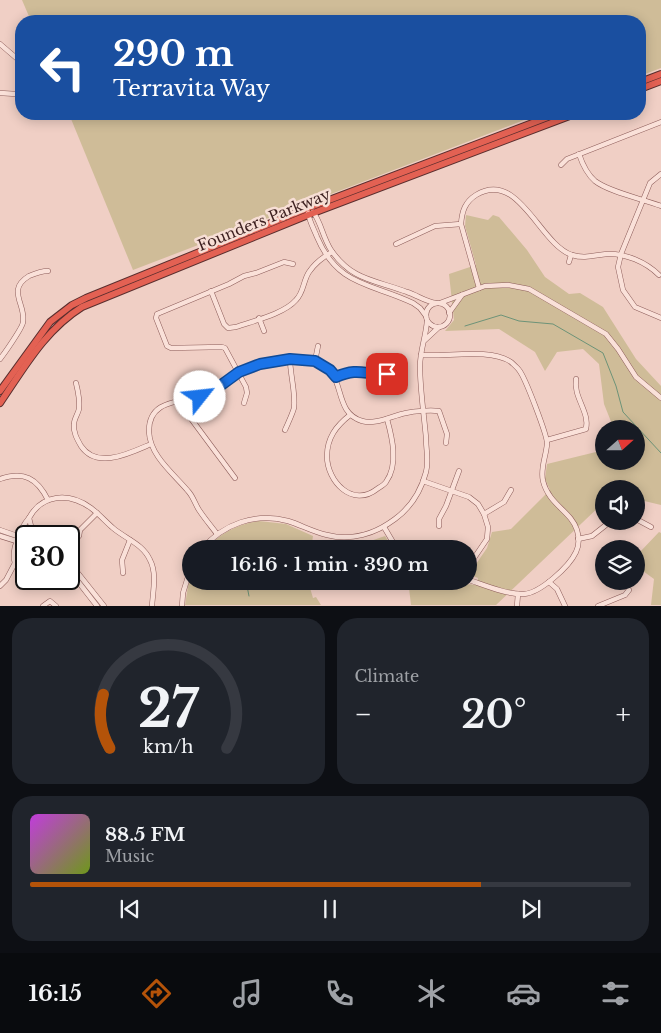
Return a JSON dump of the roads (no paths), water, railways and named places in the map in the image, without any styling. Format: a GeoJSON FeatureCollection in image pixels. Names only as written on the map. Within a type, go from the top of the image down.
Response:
{"type":"FeatureCollection","features":[{"type":"Feature","properties":{"kind":"highway"},"geometry":{"type":"LineString","coordinates":[[646,80],[661,74]]}},
{"type":"Feature","properties":{"kind":"highway"},"geometry":{"type":"LineString","coordinates":[[646,87],[661,82]]}},
{"type":"Feature","properties":{"kind":"highway","name":"Founders Parkway"},"geometry":{"type":"LineString","coordinates":[[0,403],[50,332],[64,319],[82,307],[310,212],[541,120]]}},
{"type":"Feature","properties":{"kind":"highway","name":"Founders Parkway"},"geometry":{"type":"LineString","coordinates":[[0,391],[45,328],[72,305],[92,295],[559,120]]}},
{"type":"Feature","properties":{"kind":"street"},"geometry":{"type":"LineString","coordinates":[[0,44],[15,57]]}},
{"type":"Feature","properties":{"kind":"street"},"geometry":{"type":"LineString","coordinates":[[0,93],[15,94]]}},
{"type":"Feature","properties":{"kind":"street"},"geometry":{"type":"LineString","coordinates":[[561,165],[567,159],[578,154],[661,122]]}},
{"type":"Feature","properties":{"kind":"street"},"geometry":{"type":"LineString","coordinates":[[578,154],[584,167],[594,180],[610,188],[661,206]]}},
{"type":"Feature","properties":{"kind":"street"},"geometry":{"type":"LineString","coordinates":[[661,174],[650,183],[621,254],[618,267],[623,290],[634,307],[661,318]]}},
{"type":"Feature","properties":{"kind":"street"},"geometry":{"type":"LineString","coordinates":[[479,288],[461,224],[462,213],[466,204],[484,190],[497,190],[512,194],[556,244],[571,254],[585,257],[621,254],[652,268],[658,275]]}},
{"type":"Feature","properties":{"kind":"street"},"geometry":{"type":"LineString","coordinates":[[310,212],[332,252],[351,271],[366,279],[407,291],[426,301],[446,306],[449,313]]}},
{"type":"Feature","properties":{"kind":"street"},"geometry":{"type":"LineString","coordinates":[[310,212],[322,248],[330,261],[343,273],[361,284],[413,303],[420,308],[432,326],[439,327]]}},
{"type":"Feature","properties":{"kind":"street"},"geometry":{"type":"LineString","coordinates":[[396,244],[435,226],[461,224]]}},
{"type":"Feature","properties":{"kind":"street"},"geometry":{"type":"LineString","coordinates":[[211,291],[224,324],[228,328],[286,308],[295,302],[302,293],[308,273],[317,262],[332,252]]}},
{"type":"Feature","properties":{"kind":"street"},"geometry":{"type":"LineString","coordinates":[[569,262],[571,254]]}},
{"type":"Feature","properties":{"kind":"street"},"geometry":{"type":"LineString","coordinates":[[244,403],[248,393],[226,348],[178,348],[167,346],[156,318],[157,314],[244,276],[284,262],[293,264]]}},
{"type":"Feature","properties":{"kind":"street"},"geometry":{"type":"LineString","coordinates":[[0,359],[22,326],[23,315],[18,296],[19,285],[24,279],[35,273],[48,271]]}},
{"type":"Feature","properties":{"kind":"street"},"geometry":{"type":"LineString","coordinates":[[211,540],[217,534],[245,520],[265,518],[287,521],[324,534],[338,536],[364,535],[384,527],[408,507],[423,481],[428,463],[420,364],[428,307],[479,288],[508,285],[529,289],[597,328],[615,344],[636,377],[661,398]]}},
{"type":"Feature","properties":{"kind":"street"},"geometry":{"type":"LineString","coordinates":[[424,341],[448,320],[449,313],[462,294]]}},
{"type":"Feature","properties":{"kind":"street"},"geometry":{"type":"LineString","coordinates":[[259,318],[264,331]]}},
{"type":"Feature","properties":{"kind":"street"},"geometry":{"type":"LineString","coordinates":[[315,361],[318,346]]}},
{"type":"Feature","properties":{"kind":"street"},"geometry":{"type":"LineString","coordinates":[[421,355],[487,354],[510,362],[519,370],[547,440],[542,467],[544,487],[550,499],[574,524],[578,539],[578,546],[573,558],[549,582],[535,591],[518,594],[477,582]]}},
{"type":"Feature","properties":{"kind":"street"},"geometry":{"type":"LineString","coordinates":[[285,430],[294,408],[290,359]]}},
{"type":"Feature","properties":{"kind":"street"},"geometry":{"type":"LineString","coordinates":[[217,534],[198,510],[190,492],[164,464],[151,444],[149,429],[154,413],[160,407],[170,401],[200,397],[213,391],[239,372],[260,364],[290,359],[315,361],[330,370],[336,377],[342,403],[350,415],[361,421],[372,422],[407,412],[437,410],[441,413],[447,434],[446,443]]}},
{"type":"Feature","properties":{"kind":"street"},"geometry":{"type":"LineString","coordinates":[[336,377],[347,372],[360,371],[376,375],[387,374],[394,367]]}},
{"type":"Feature","properties":{"kind":"street"},"geometry":{"type":"LineString","coordinates":[[547,440],[586,429],[588,422],[574,387],[576,379]]}},
{"type":"Feature","properties":{"kind":"street"},"geometry":{"type":"LineString","coordinates":[[76,382],[79,395],[79,409],[74,424],[76,438],[84,451],[96,458],[113,458],[130,454],[151,444]]}},
{"type":"Feature","properties":{"kind":"street"},"geometry":{"type":"LineString","coordinates":[[184,400],[189,416],[235,478]]}},
{"type":"Feature","properties":{"kind":"street"},"geometry":{"type":"LineString","coordinates":[[350,415],[339,423],[332,434],[327,448],[327,466],[332,480],[343,490],[360,496],[374,492],[386,482],[392,470],[394,455],[392,435],[386,419]]}},
{"type":"Feature","properties":{"kind":"street"},"geometry":{"type":"LineString","coordinates":[[439,526],[439,519],[459,471]]}},
{"type":"Feature","properties":{"kind":"street"},"geometry":{"type":"LineString","coordinates":[[0,478],[17,475],[25,476],[35,481],[48,500]]}},
{"type":"Feature","properties":{"kind":"street"},"geometry":{"type":"LineString","coordinates":[[423,481],[474,500],[484,514],[488,527],[486,539],[477,553]]}},
{"type":"Feature","properties":{"kind":"street"},"geometry":{"type":"LineString","coordinates":[[484,514],[504,502],[511,490]]}},
{"type":"Feature","properties":{"kind":"street"},"geometry":{"type":"LineString","coordinates":[[23,525],[36,508],[48,500],[71,498],[85,504],[113,529],[143,548],[152,564],[154,579],[152,606]]}},
{"type":"Feature","properties":{"kind":"street"},"geometry":{"type":"LineString","coordinates":[[80,530],[97,513]]}},
{"type":"Feature","properties":{"kind":"street"},"geometry":{"type":"LineString","coordinates":[[29,518],[30,525]]}},
{"type":"Feature","properties":{"kind":"street"},"geometry":{"type":"LineString","coordinates":[[645,524],[651,527]]}},
{"type":"Feature","properties":{"kind":"street"},"geometry":{"type":"LineString","coordinates":[[384,527],[392,540]]}},
{"type":"Feature","properties":{"kind":"street"},"geometry":{"type":"LineString","coordinates":[[0,530],[15,538]]}},
{"type":"Feature","properties":{"kind":"street"},"geometry":{"type":"LineString","coordinates":[[578,539],[592,536],[600,530]]}},
{"type":"Feature","properties":{"kind":"street"},"geometry":{"type":"LineString","coordinates":[[0,536],[15,538]]}},
{"type":"Feature","properties":{"kind":"street"},"geometry":{"type":"LineString","coordinates":[[123,573],[122,560],[130,540]]}},
{"type":"Feature","properties":{"kind":"street"},"geometry":{"type":"LineString","coordinates":[[0,586],[6,580],[15,563],[12,554],[15,546]]}},
{"type":"Feature","properties":{"kind":"street"},"geometry":{"type":"LineString","coordinates":[[80,576],[104,606]]}},
{"type":"Feature","properties":{"kind":"street"},"geometry":{"type":"LineString","coordinates":[[549,582],[556,589],[565,606]]}},
{"type":"Feature","properties":{"kind":"street"},"geometry":{"type":"LineString","coordinates":[[80,584],[97,606]]}},
{"type":"Feature","properties":{"kind":"street"},"geometry":{"type":"LineString","coordinates":[[182,606],[184,590]]}},
{"type":"Feature","properties":{"kind":"street"},"geometry":{"type":"LineString","coordinates":[[598,606],[626,595],[629,590]]}},
{"type":"Feature","properties":{"kind":"street"},"geometry":{"type":"LineString","coordinates":[[517,606],[518,594]]}},
{"type":"Feature","properties":{"kind":"street"},"geometry":{"type":"LineString","coordinates":[[43,606],[50,601],[56,606]]}},
{"type":"Feature","properties":{"kind":"waterway"},"geometry":{"type":"LineString","coordinates":[[465,326],[501,315],[519,321],[553,324],[603,353],[616,386],[623,412],[661,453]]}},
{"type":"Feature","properties":{"kind":"waterway"},"geometry":{"type":"LineString","coordinates":[[248,590],[249,596]]}}]}
